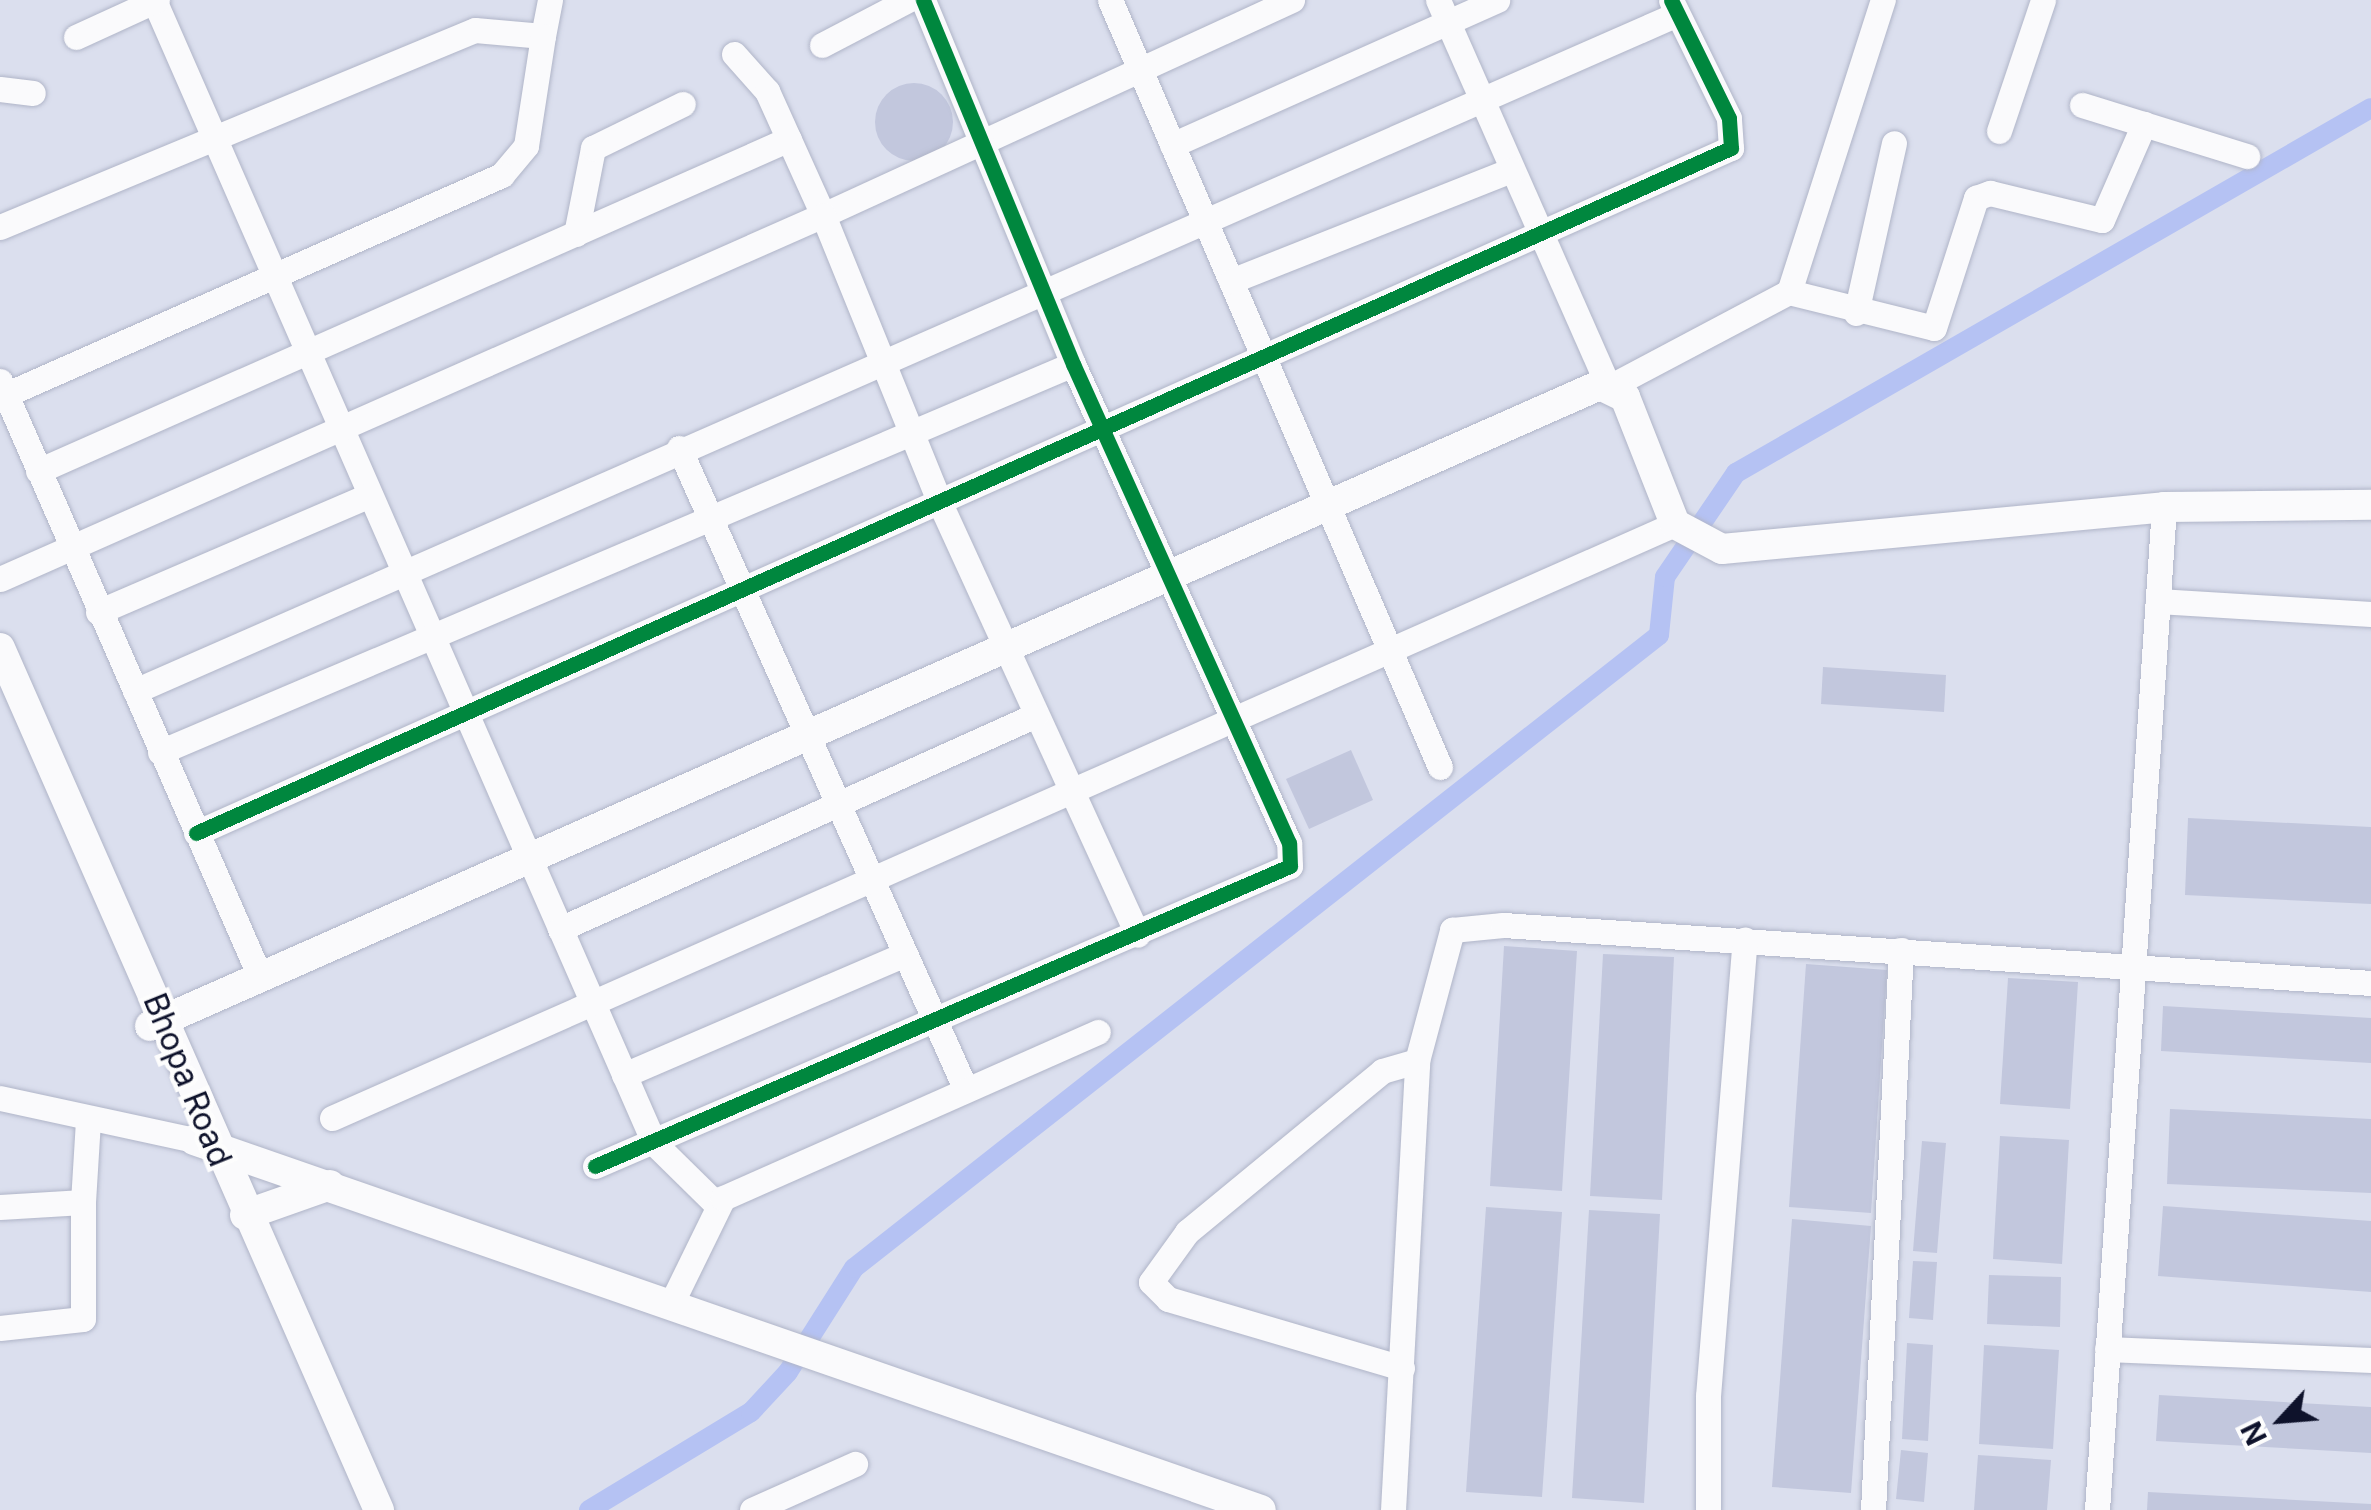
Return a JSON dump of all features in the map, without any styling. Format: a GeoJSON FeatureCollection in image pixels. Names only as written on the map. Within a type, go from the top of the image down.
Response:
{"type":"FeatureCollection","features":[{"type":"Feature","properties":{"kind":"main road"},"geometry":{"type":"LineString","coordinates":[[157,1023],[1610,384],[1675,524],[1722,549],[2164,507],[2371,505]]}},
{"type":"Feature","properties":{"kind":"main road","name":"Bhopa Road"},"geometry":{"type":"LineString","coordinates":[[0,648],[203,1141],[362,1510]]}},
{"type":"Feature","properties":{"kind":"main road","name":"Bhopa Road"},"geometry":{"type":"LineString","coordinates":[[0,696],[157,1023]]}},
{"type":"Feature","properties":{"kind":"main road"},"geometry":{"type":"LineString","coordinates":[[203,1141],[1260,1510]]}},
{"type":"Feature","properties":{"kind":"main road","name":"Bhopa Road"},"geometry":{"type":"LineString","coordinates":[[203,1141],[244,1214],[379,1510]]}},
{"type":"Feature","properties":{"kind":"main road"},"geometry":{"type":"LineString","coordinates":[[244,1214],[333,1185]]}},
{"type":"Feature","properties":{"kind":"street"},"geometry":{"type":"LineString","coordinates":[[76,37],[155,0],[431,642],[654,1143],[716,1204]]}},
{"type":"Feature","properties":{"kind":"street"},"geometry":{"type":"LineString","coordinates":[[261,979],[70,550],[3,388],[273,275],[517,165],[550,0]]}},
{"type":"Feature","properties":{"kind":"street"},"geometry":{"type":"LineString","coordinates":[[822,44],[908,0]]}},
{"type":"Feature","properties":{"kind":"street"},"geometry":{"type":"LineString","coordinates":[[595,1166],[931,1019],[1138,935],[1290,866],[1288,843],[1073,364],[924,0]]}},
{"type":"Feature","properties":{"kind":"street"},"geometry":{"type":"LineString","coordinates":[[1110,0],[1440,767]]}},
{"type":"Feature","properties":{"kind":"street"},"geometry":{"type":"LineString","coordinates":[[0,579],[338,424],[823,216],[1292,0]]}},
{"type":"Feature","properties":{"kind":"street"},"geometry":{"type":"LineString","coordinates":[[1172,144],[1443,11],[1497,0]]}},
{"type":"Feature","properties":{"kind":"street"},"geometry":{"type":"LineString","coordinates":[[1789,292],[1883,0]]}},
{"type":"Feature","properties":{"kind":"street"},"geometry":{"type":"LineString","coordinates":[[1999,131],[2043,0]]}},
{"type":"Feature","properties":{"kind":"street"},"geometry":{"type":"LineString","coordinates":[[135,691],[400,569],[1040,287],[1204,219],[1674,7],[1734,144],[1539,239],[463,708],[196,832]]}},
{"type":"Feature","properties":{"kind":"street"},"geometry":{"type":"LineString","coordinates":[[1443,11],[1539,239],[1610,384],[1789,292],[1856,312],[1934,328],[1980,195],[2102,220],[2144,124]]}},
{"type":"Feature","properties":{"kind":"street"},"geometry":{"type":"LineString","coordinates":[[0,227],[475,30],[543,36]]}},
{"type":"Feature","properties":{"kind":"street"},"geometry":{"type":"LineString","coordinates":[[734,54],[762,83],[788,139],[940,501],[1138,935]]}},
{"type":"Feature","properties":{"kind":"street"},"geometry":{"type":"LineString","coordinates":[[0,90],[33,93]]}},
{"type":"Feature","properties":{"kind":"street"},"geometry":{"type":"LineString","coordinates":[[576,234],[593,148],[683,104]]}},
{"type":"Feature","properties":{"kind":"street"},"geometry":{"type":"LineString","coordinates":[[2082,104],[2247,156]]}},
{"type":"Feature","properties":{"kind":"street"},"geometry":{"type":"LineString","coordinates":[[38,471],[788,139]]}},
{"type":"Feature","properties":{"kind":"street"},"geometry":{"type":"LineString","coordinates":[[1856,312],[1894,143]]}},
{"type":"Feature","properties":{"kind":"street"},"geometry":{"type":"LineString","coordinates":[[1230,281],[1512,170]]}},
{"type":"Feature","properties":{"kind":"street"},"geometry":{"type":"LineString","coordinates":[[160,752],[431,642],[1073,364]]}},
{"type":"Feature","properties":{"kind":"street"},"geometry":{"type":"LineString","coordinates":[[679,448],[736,590],[966,1090]]}},
{"type":"Feature","properties":{"kind":"street"},"geometry":{"type":"LineString","coordinates":[[98,612],[370,496]]}},
{"type":"Feature","properties":{"kind":"street"},"geometry":{"type":"LineString","coordinates":[[2096,1510],[2164,507]]}},
{"type":"Feature","properties":{"kind":"street"},"geometry":{"type":"LineString","coordinates":[[332,1118],[1234,726],[1675,524]]}},
{"type":"Feature","properties":{"kind":"street"},"geometry":{"type":"LineString","coordinates":[[2158,600],[2371,614]]}},
{"type":"Feature","properties":{"kind":"street"},"geometry":{"type":"LineString","coordinates":[[560,930],[1036,715]]}},
{"type":"Feature","properties":{"kind":"street"},"geometry":{"type":"LineString","coordinates":[[1393,1510],[1418,1061],[1444,946],[1459,926],[1746,939],[2371,984]]}},
{"type":"Feature","properties":{"kind":"street"},"geometry":{"type":"LineString","coordinates":[[1708,1510],[1708,1396],[1746,939]]}},
{"type":"Feature","properties":{"kind":"street"},"geometry":{"type":"LineString","coordinates":[[1873,1510],[1901,950]]}},
{"type":"Feature","properties":{"kind":"street"},"geometry":{"type":"LineString","coordinates":[[624,1075],[902,955]]}},
{"type":"Feature","properties":{"kind":"street"},"geometry":{"type":"LineString","coordinates":[[671,1304],[716,1204],[1098,1032]]}},
{"type":"Feature","properties":{"kind":"street"},"geometry":{"type":"LineString","coordinates":[[1402,1368],[1162,1297],[1151,1282],[1187,1232],[1382,1071],[1418,1061]]}},
{"type":"Feature","properties":{"kind":"street"},"geometry":{"type":"LineString","coordinates":[[0,1098],[88,1120],[203,1141]]}},
{"type":"Feature","properties":{"kind":"street"},"geometry":{"type":"LineString","coordinates":[[0,1328],[84,1319],[83,1202],[88,1120]]}},
{"type":"Feature","properties":{"kind":"street"},"geometry":{"type":"LineString","coordinates":[[0,1207],[83,1202]]}},
{"type":"Feature","properties":{"kind":"street"},"geometry":{"type":"LineString","coordinates":[[2107,1348],[2371,1360]]}},
{"type":"Feature","properties":{"kind":"street"},"geometry":{"type":"LineString","coordinates":[[752,1510],[856,1464]]}},
{"type":"Feature","properties":{"kind":"building"},"geometry":{"type":"Polygon","coordinates":[[[906,83],[922,83],[947,100],[953,122],[947,144],[936,155],[922,161],[906,161],[881,144],[875,130],[875,114],[892,89],[906,83]]]}},
{"type":"Feature","properties":{"kind":"building"},"geometry":{"type":"Polygon","coordinates":[[[1823,667],[1946,675],[1944,712],[1821,704],[1823,667]]]}},
{"type":"Feature","properties":{"kind":"building"},"geometry":{"type":"Polygon","coordinates":[[[1351,750],[1373,800],[1309,829],[1286,779],[1351,750]]]}},
{"type":"Feature","properties":{"kind":"building"},"geometry":{"type":"Polygon","coordinates":[[[2188,818],[2371,827],[2371,904],[2185,895],[2188,818]]]}},
{"type":"Feature","properties":{"kind":"building"},"geometry":{"type":"Polygon","coordinates":[[[1504,946],[1577,951],[1562,1191],[1490,1186],[1504,946]]]}},
{"type":"Feature","properties":{"kind":"building"},"geometry":{"type":"Polygon","coordinates":[[[1603,954],[1674,957],[1662,1200],[1590,1196],[1603,954]]]}},
{"type":"Feature","properties":{"kind":"building"},"geometry":{"type":"Polygon","coordinates":[[[1806,964],[1887,970],[1871,1213],[1789,1207],[1806,964]]]}},
{"type":"Feature","properties":{"kind":"building"},"geometry":{"type":"Polygon","coordinates":[[[2008,978],[2078,982],[2070,1109],[2000,1104],[2008,978]]]}},
{"type":"Feature","properties":{"kind":"building"},"geometry":{"type":"Polygon","coordinates":[[[2163,1006],[2371,1018],[2371,1063],[2161,1051],[2163,1006]]]}},
{"type":"Feature","properties":{"kind":"building"},"geometry":{"type":"Polygon","coordinates":[[[2170,1109],[2371,1119],[2371,1193],[2167,1184],[2170,1109]]]}},
{"type":"Feature","properties":{"kind":"building"},"geometry":{"type":"Polygon","coordinates":[[[2000,1136],[2069,1140],[2062,1264],[1993,1259],[2000,1136]]]}},
{"type":"Feature","properties":{"kind":"building"},"geometry":{"type":"Polygon","coordinates":[[[1922,1141],[1946,1143],[1937,1253],[1913,1251],[1922,1141]]]}},
{"type":"Feature","properties":{"kind":"building"},"geometry":{"type":"Polygon","coordinates":[[[2163,1206],[2371,1221],[2371,1292],[2158,1276],[2163,1206]]]}},
{"type":"Feature","properties":{"kind":"building"},"geometry":{"type":"Polygon","coordinates":[[[1486,1207],[1562,1212],[1542,1497],[1466,1492],[1486,1207]]]}},
{"type":"Feature","properties":{"kind":"building"},"geometry":{"type":"Polygon","coordinates":[[[1589,1210],[1660,1214],[1644,1503],[1572,1498],[1589,1210]]]}},
{"type":"Feature","properties":{"kind":"building"},"geometry":{"type":"Polygon","coordinates":[[[1792,1219],[1871,1226],[1851,1493],[1772,1487],[1792,1219]]]}},
{"type":"Feature","properties":{"kind":"building"},"geometry":{"type":"Polygon","coordinates":[[[1913,1261],[1937,1262],[1933,1320],[1909,1318],[1913,1261]]]}},
{"type":"Feature","properties":{"kind":"building"},"geometry":{"type":"Polygon","coordinates":[[[1989,1275],[2061,1277],[2060,1327],[1987,1324],[1989,1275]]]}},
{"type":"Feature","properties":{"kind":"building"},"geometry":{"type":"Polygon","coordinates":[[[1907,1343],[1933,1345],[1928,1441],[1902,1439],[1907,1343]]]}},
{"type":"Feature","properties":{"kind":"building"},"geometry":{"type":"Polygon","coordinates":[[[1984,1345],[2059,1350],[2053,1449],[1979,1444],[1984,1345]]]}},
{"type":"Feature","properties":{"kind":"building"},"geometry":{"type":"Polygon","coordinates":[[[2159,1395],[2371,1407],[2371,1453],[2156,1441],[2159,1395]]]}},
{"type":"Feature","properties":{"kind":"building"},"geometry":{"type":"Polygon","coordinates":[[[1901,1450],[1928,1453],[1924,1502],[1896,1499],[1901,1450]]]}},
{"type":"Feature","properties":{"kind":"building"},"geometry":{"type":"Polygon","coordinates":[[[1978,1455],[2051,1460],[2047,1510],[1974,1510],[1978,1455]]]}},
{"type":"Feature","properties":{"kind":"building"},"geometry":{"type":"Polygon","coordinates":[[[2148,1492],[2371,1504],[2371,1510],[2147,1510],[2148,1492]]]}},
{"type":"Feature","properties":{"kind":"waterway"},"geometry":{"type":"LineString","coordinates":[[589,1510],[751,1412],[788,1372],[854,1268],[1659,635],[1665,577],[1736,473],[2371,108]]}},
{"type":"Feature","properties":{"kind":"cycle path"},"geometry":{"type":"LineString","coordinates":[[595,1166],[1290,866],[1289,843],[1073,364],[923,0]]}},
{"type":"Feature","properties":{"kind":"cycle path"},"geometry":{"type":"LineString","coordinates":[[196,833],[1731,148],[1729,118],[1671,0]]}}]}
